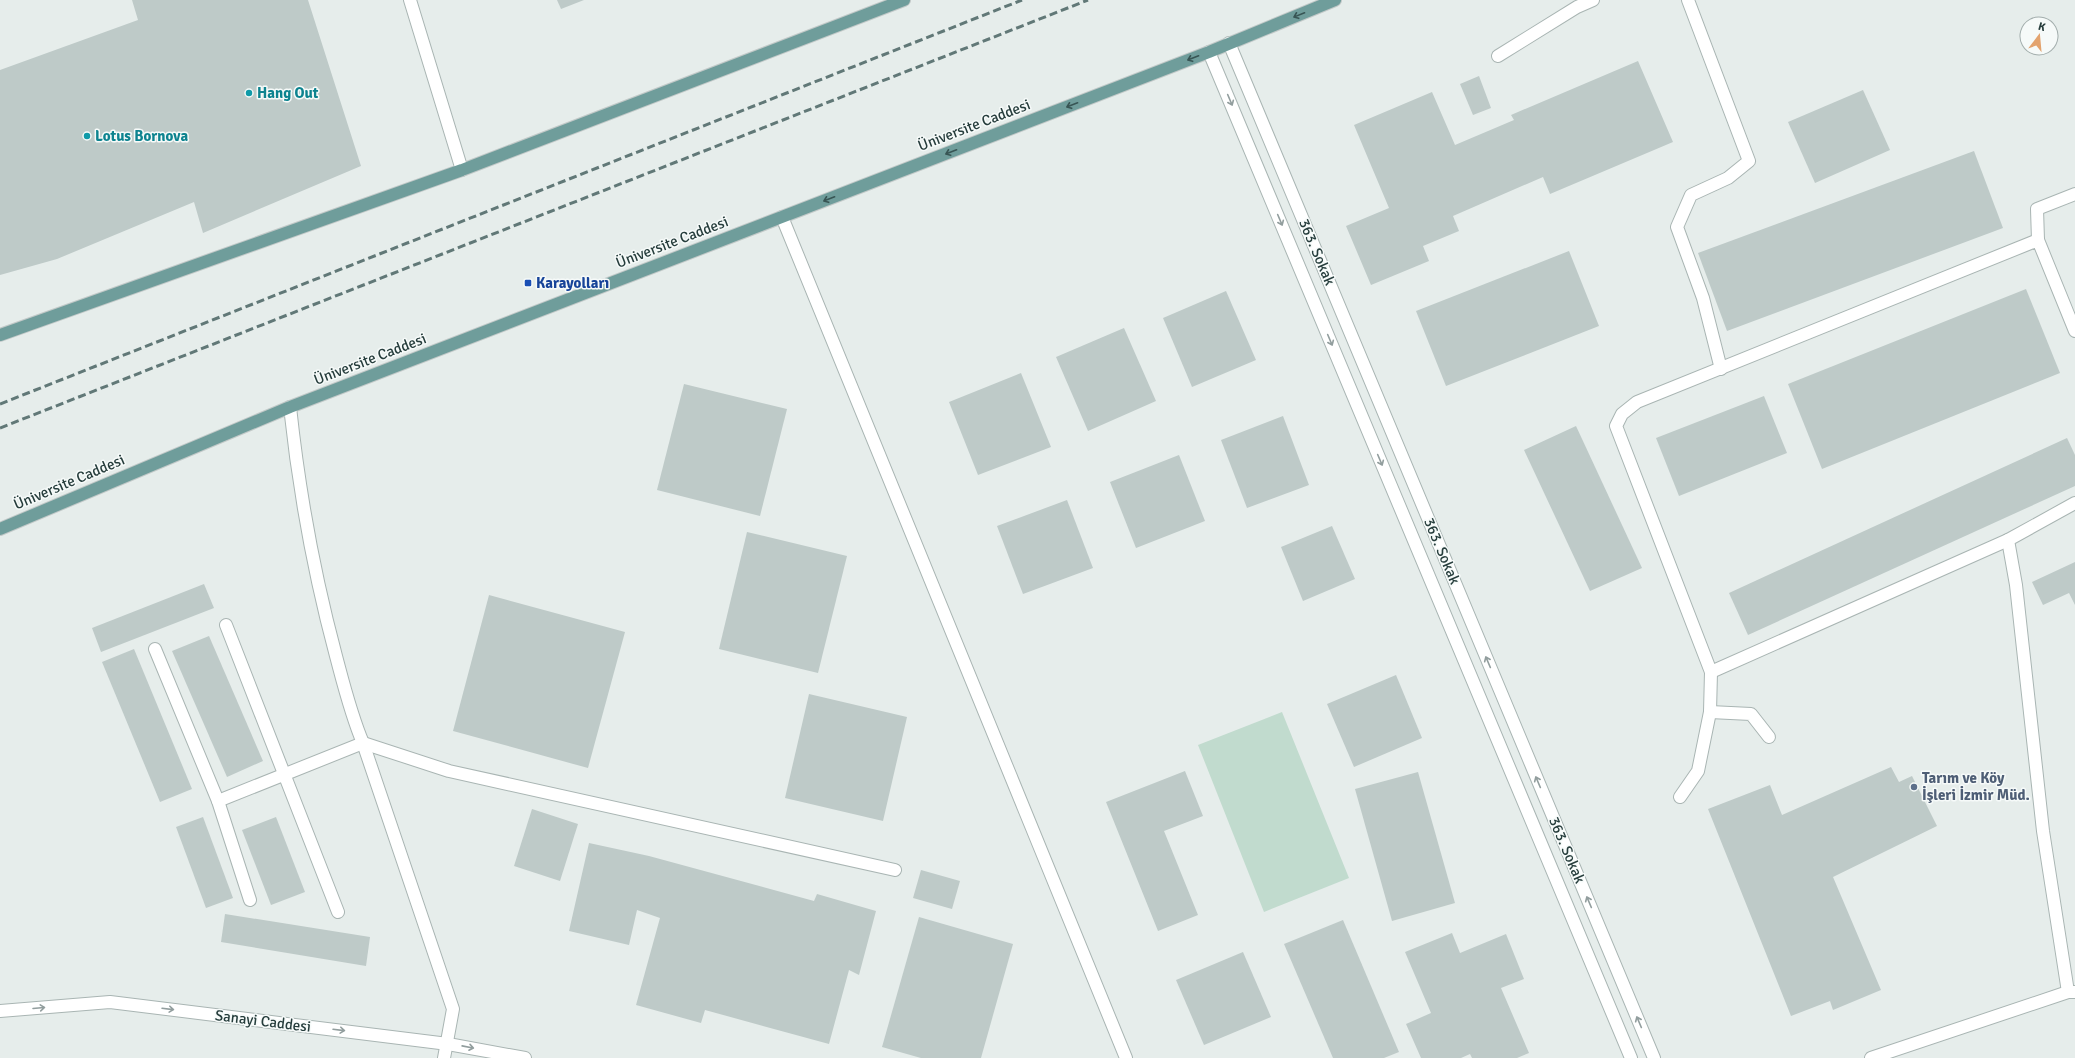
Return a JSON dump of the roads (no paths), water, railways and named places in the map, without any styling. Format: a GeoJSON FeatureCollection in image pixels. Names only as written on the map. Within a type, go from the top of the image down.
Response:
{"type":"FeatureCollection","features":[{"type":"Feature","properties":{"kind":"main road"},"geometry":{"type":"LineString","coordinates":[[0,334],[462,170],[904,0]]}},
{"type":"Feature","properties":{"kind":"main road","name":"Üniversite Caddesi"},"geometry":{"type":"LineString","coordinates":[[0,529],[290,407],[1209,52],[1335,0]]}},
{"type":"Feature","properties":{"kind":"street"},"geometry":{"type":"LineString","coordinates":[[410,0],[462,170]]}},
{"type":"Feature","properties":{"kind":"street"},"geometry":{"type":"LineString","coordinates":[[1498,56],[1577,7],[1593,0]]}},
{"type":"Feature","properties":{"kind":"street"},"geometry":{"type":"LineString","coordinates":[[1688,0],[1749,161],[1728,178],[1691,195],[1677,227],[1703,298],[1721,369]]}},
{"type":"Feature","properties":{"kind":"street","name":"363. Sokak"},"geometry":{"type":"LineString","coordinates":[[1229,43],[1654,1058]]}},
{"type":"Feature","properties":{"kind":"street"},"geometry":{"type":"LineString","coordinates":[[1209,52],[1631,1058]]}},
{"type":"Feature","properties":{"kind":"street"},"geometry":{"type":"LineString","coordinates":[[2075,194],[2037,209],[2038,240],[2075,331]]}},
{"type":"Feature","properties":{"kind":"street"},"geometry":{"type":"LineString","coordinates":[[782,217],[1126,1058]]}},
{"type":"Feature","properties":{"kind":"street"},"geometry":{"type":"LineString","coordinates":[[1680,797],[1698,771],[1710,712],[1711,672],[1616,426],[1622,414],[1637,402],[2038,240]]}},
{"type":"Feature","properties":{"kind":"street"},"geometry":{"type":"LineString","coordinates":[[290,407],[298,480],[326,618],[354,724],[363,744],[453,1009],[448,1044],[444,1058]]}},
{"type":"Feature","properties":{"kind":"street"},"geometry":{"type":"LineString","coordinates":[[1711,672],[2008,540],[2075,503]]}},
{"type":"Feature","properties":{"kind":"street"},"geometry":{"type":"LineString","coordinates":[[1871,1058],[2072,992],[2043,830],[2016,585],[2008,540]]}},
{"type":"Feature","properties":{"kind":"street"},"geometry":{"type":"LineString","coordinates":[[226,625],[338,912]]}},
{"type":"Feature","properties":{"kind":"street"},"geometry":{"type":"LineString","coordinates":[[155,649],[218,801],[250,900]]}},
{"type":"Feature","properties":{"kind":"street"},"geometry":{"type":"LineString","coordinates":[[1710,712],[1752,714],[1769,737]]}},
{"type":"Feature","properties":{"kind":"street"},"geometry":{"type":"LineString","coordinates":[[218,801],[363,744],[449,772],[895,870]]}},
{"type":"Feature","properties":{"kind":"street","name":"Sanayi Caddesi"},"geometry":{"type":"LineString","coordinates":[[0,1011],[110,1002],[448,1044],[525,1058]]}},
{"type":"Feature","properties":{"kind":"railway"},"geometry":{"type":"LineString","coordinates":[[0,404],[1022,0]]}},
{"type":"Feature","properties":{"kind":"railway"},"geometry":{"type":"LineString","coordinates":[[0,428],[1088,0]]}},
{"type":"Feature","properties":{"kind":"place","name":"Hang Out"},"geometry":{"type":"Point","coordinates":[249,93]}},
{"type":"Feature","properties":{"kind":"place","name":"Lotus Bornova"},"geometry":{"type":"Point","coordinates":[87,136]}},
{"type":"Feature","properties":{"kind":"place","name":"Karayolları"},"geometry":{"type":"Point","coordinates":[528,283]}},
{"type":"Feature","properties":{"kind":"place","name":"Tarım ve Köy İşleri İzmir Müd."},"geometry":{"type":"Point","coordinates":[1914,787]}}]}
